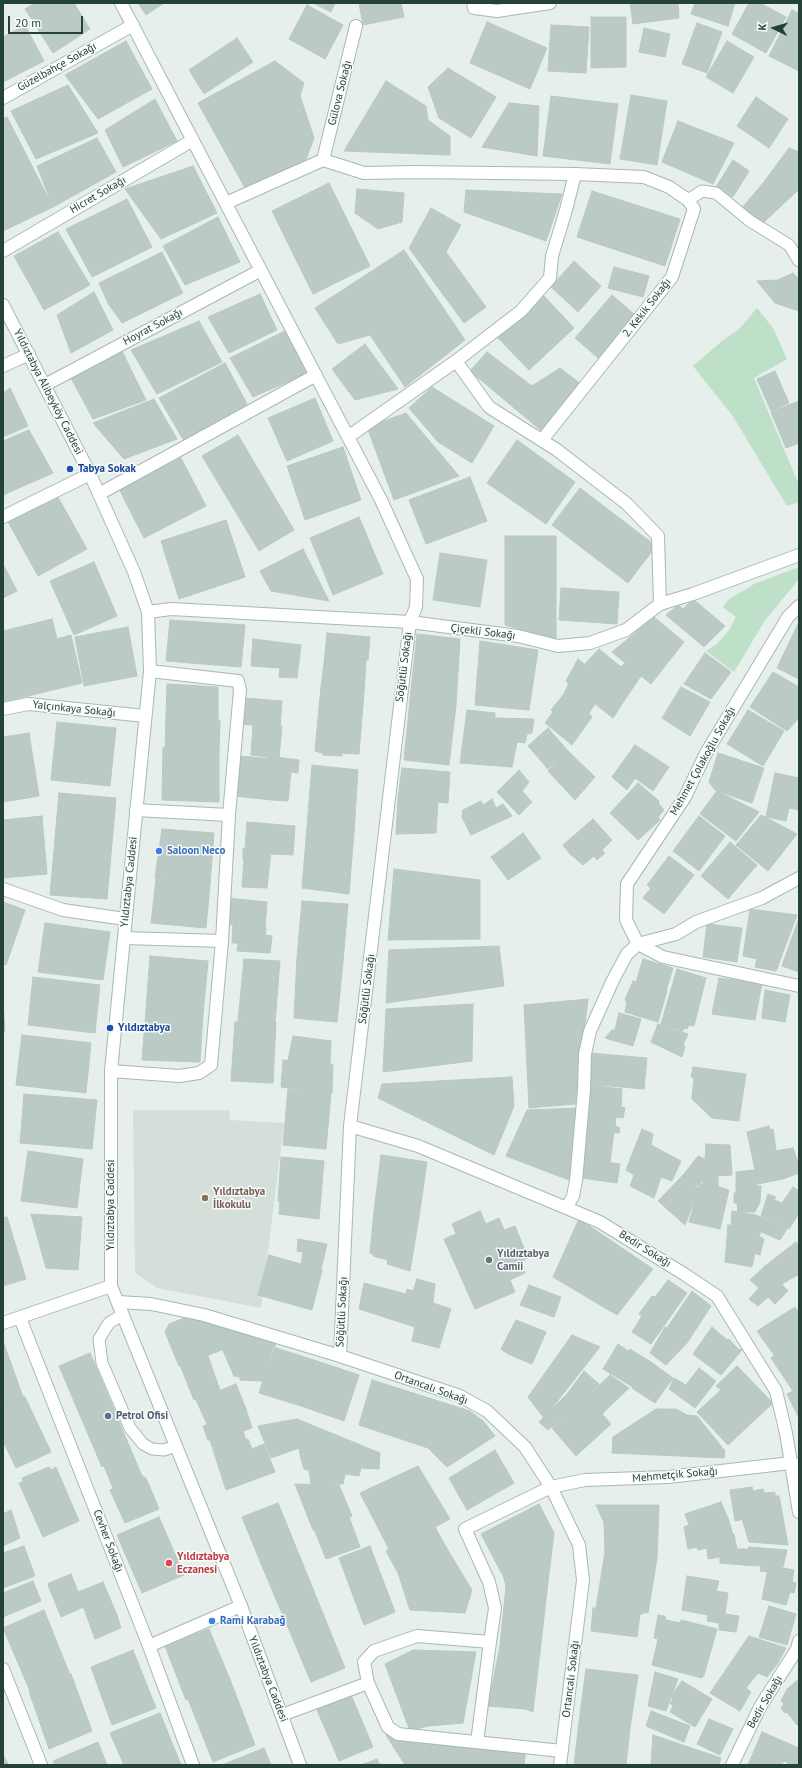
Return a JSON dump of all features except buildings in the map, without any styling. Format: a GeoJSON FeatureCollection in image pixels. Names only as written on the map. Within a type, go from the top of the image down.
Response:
{"type":"FeatureCollection","features":[{"type":"Feature","properties":{"kind":"street","name":"Söğütlü Sokağı"},"geometry":{"type":"LineString","coordinates":[[121,3],[381,500],[417,579],[416,607],[410,622],[350,1126],[340,1356]]}},
{"type":"Feature","properties":{"kind":"street"},"geometry":{"type":"LineString","coordinates":[[473,3],[474,8],[497,11],[550,3]]}},
{"type":"Feature","properties":{"kind":"street","name":"Güzelbahçe Sokağı"},"geometry":{"type":"LineString","coordinates":[[3,98],[133,25]]}},
{"type":"Feature","properties":{"kind":"street","name":"Gülova Sokağı"},"geometry":{"type":"LineString","coordinates":[[324,160],[356,26]]}},
{"type":"Feature","properties":{"kind":"street","name":"Hicret Sokağı"},"geometry":{"type":"LineString","coordinates":[[3,251],[193,140]]}},
{"type":"Feature","properties":{"kind":"street"},"geometry":{"type":"LineString","coordinates":[[226,203],[324,160],[364,173],[414,172],[575,174],[644,178],[669,187],[688,200]]}},
{"type":"Feature","properties":{"kind":"street"},"geometry":{"type":"LineString","coordinates":[[348,438],[456,361],[521,311],[550,278],[552,256],[575,174]]}},
{"type":"Feature","properties":{"kind":"street","name":"2. Kekik Sokağı"},"geometry":{"type":"LineString","coordinates":[[542,440],[672,277],[694,209],[688,200]]}},
{"type":"Feature","properties":{"kind":"street","name":"Hoyrat Sokağı"},"geometry":{"type":"LineString","coordinates":[[45,385],[261,270]]}},
{"type":"Feature","properties":{"kind":"street","name":"Yıldıztabya Alibeyköy Caddesi"},"geometry":{"type":"LineString","coordinates":[[3,305],[100,494],[134,572],[148,612]]}},
{"type":"Feature","properties":{"kind":"street"},"geometry":{"type":"LineString","coordinates":[[3,366],[29,354]]}},
{"type":"Feature","properties":{"kind":"street"},"geometry":{"type":"LineString","coordinates":[[456,361],[489,407],[557,450],[627,504],[658,536],[660,604]]}},
{"type":"Feature","properties":{"kind":"street"},"geometry":{"type":"LineString","coordinates":[[100,494],[316,375]]}},
{"type":"Feature","properties":{"kind":"street"},"geometry":{"type":"LineString","coordinates":[[3,517],[90,474]]}},
{"type":"Feature","properties":{"kind":"street","name":"Çiçekli Sokağı"},"geometry":{"type":"LineString","coordinates":[[148,612],[171,609],[410,622],[518,636],[558,646],[590,643],[626,630],[660,604],[693,594],[799,555]]}},
{"type":"Feature","properties":{"kind":"street","name":"Mehmet Çolakoğlu Sokağı"},"geometry":{"type":"LineString","coordinates":[[638,944],[626,920],[627,884],[685,797],[706,753],[788,617],[799,606]]}},
{"type":"Feature","properties":{"kind":"street","name":"Yıldıztabya Caddesi"},"geometry":{"type":"LineString","coordinates":[[148,612],[150,671],[111,1072],[111,1286],[241,1606],[300,1765]]}},
{"type":"Feature","properties":{"kind":"street"},"geometry":{"type":"LineString","coordinates":[[111,1072],[179,1076],[199,1073],[211,1065],[222,941],[229,815],[240,690],[238,681],[150,671]]}},
{"type":"Feature","properties":{"kind":"street","name":"Yalçınkaya Sokağı"},"geometry":{"type":"LineString","coordinates":[[3,709],[28,704],[145,716]]}},
{"type":"Feature","properties":{"kind":"street"},"geometry":{"type":"LineString","coordinates":[[136,810],[229,815]]}},
{"type":"Feature","properties":{"kind":"street"},"geometry":{"type":"LineString","coordinates":[[567,1207],[573,1196],[576,1181],[584,1090],[585,1054],[590,1031],[613,980],[628,954],[638,944],[676,934],[696,922],[762,898],[799,878]]}},
{"type":"Feature","properties":{"kind":"street"},"geometry":{"type":"LineString","coordinates":[[3,889],[63,910],[125,919]]}},
{"type":"Feature","properties":{"kind":"street"},"geometry":{"type":"LineString","coordinates":[[124,938],[222,941]]}},
{"type":"Feature","properties":{"kind":"street"},"geometry":{"type":"LineString","coordinates":[[638,944],[662,957],[799,986]]}},
{"type":"Feature","properties":{"kind":"street","name":"Bedir Sokağı"},"geometry":{"type":"LineString","coordinates":[[350,1126],[418,1146],[600,1222],[717,1296],[776,1391],[795,1464],[799,1512]]}},
{"type":"Feature","properties":{"kind":"street"},"geometry":{"type":"LineString","coordinates":[[3,1322],[20,1318],[111,1286]]}},
{"type":"Feature","properties":{"kind":"street","name":"Ortancalı Sokağı"},"geometry":{"type":"LineString","coordinates":[[118,1302],[151,1304],[204,1315],[340,1356],[460,1396],[487,1411],[525,1447],[551,1487],[579,1545],[583,1580],[560,1765]]}},
{"type":"Feature","properties":{"kind":"street","name":"Cevher Sokağı"},"geometry":{"type":"LineString","coordinates":[[20,1318],[149,1646],[193,1765]]}},
{"type":"Feature","properties":{"kind":"street","name":"Mehmetçik Sokağı"},"geometry":{"type":"LineString","coordinates":[[490,1642],[495,1608],[489,1582],[465,1529],[551,1487],[585,1480],[668,1477],[795,1464]]}},
{"type":"Feature","properties":{"kind":"street"},"geometry":{"type":"LineString","coordinates":[[149,1646],[241,1606]]}},
{"type":"Feature","properties":{"kind":"street"},"geometry":{"type":"LineString","coordinates":[[477,1742],[490,1642],[417,1636],[374,1651],[364,1662],[368,1683],[388,1727],[398,1734],[562,1751]]}},
{"type":"Feature","properties":{"kind":"street","name":"Bedir Sokağı"},"geometry":{"type":"LineString","coordinates":[[732,1765],[760,1707],[797,1648],[799,1641]]}},
{"type":"Feature","properties":{"kind":"street"},"geometry":{"type":"LineString","coordinates":[[3,1669],[41,1765]]}},
{"type":"Feature","properties":{"kind":"street"},"geometry":{"type":"LineString","coordinates":[[282,1715],[368,1683]]}},
{"type":"Feature","properties":{"kind":"lane"},"geometry":{"type":"LineString","coordinates":[[688,200],[702,191],[716,193],[750,221],[789,245],[799,261]]}},
{"type":"Feature","properties":{"kind":"lane"},"geometry":{"type":"LineString","coordinates":[[122,1315],[109,1323],[99,1338],[102,1363],[130,1428],[143,1444],[152,1448],[164,1450],[176,1446]]}},
{"type":"Feature","properties":{"kind":"shaded area","name":"Yıldıztabya İlkokulu"},"geometry":{"type":"Polygon","coordinates":[[[133,1110],[229,1110],[230,1120],[284,1123],[261,1308],[157,1288],[135,1273],[133,1110]]]}},
{"type":"Feature","properties":{"kind":"green space"},"geometry":{"type":"Polygon","coordinates":[[[757,308],[773,328],[787,359],[754,378],[799,485],[799,502],[787,506],[732,415],[693,366],[722,341],[739,329],[757,308]]]}},
{"type":"Feature","properties":{"kind":"green space"},"geometry":{"type":"Polygon","coordinates":[[[799,567],[799,579],[764,622],[734,672],[706,651],[717,644],[729,630],[736,617],[723,607],[728,600],[754,584],[799,567]]]}},
{"type":"Feature","properties":{"kind":"place","name":"Tabya Sokak"},"geometry":{"type":"Point","coordinates":[70,469]}},
{"type":"Feature","properties":{"kind":"place","name":"Saloon Neco"},"geometry":{"type":"Point","coordinates":[159,851]}},
{"type":"Feature","properties":{"kind":"place","name":"Yıldıztabya"},"geometry":{"type":"Point","coordinates":[110,1028]}},
{"type":"Feature","properties":{"kind":"place","name":"Yıldıztabya İlkokulu"},"geometry":{"type":"Point","coordinates":[205,1198]}},
{"type":"Feature","properties":{"kind":"place","name":"Yıldıztabya Camii"},"geometry":{"type":"Point","coordinates":[489,1260]}},
{"type":"Feature","properties":{"kind":"place","name":"Petrol Ofisi"},"geometry":{"type":"Point","coordinates":[108,1416]}},
{"type":"Feature","properties":{"kind":"place","name":"Yıldıztabya Eczanesi"},"geometry":{"type":"Point","coordinates":[169,1563]}},
{"type":"Feature","properties":{"kind":"place","name":"Rami Karabağ"},"geometry":{"type":"Point","coordinates":[212,1621]}}]}
